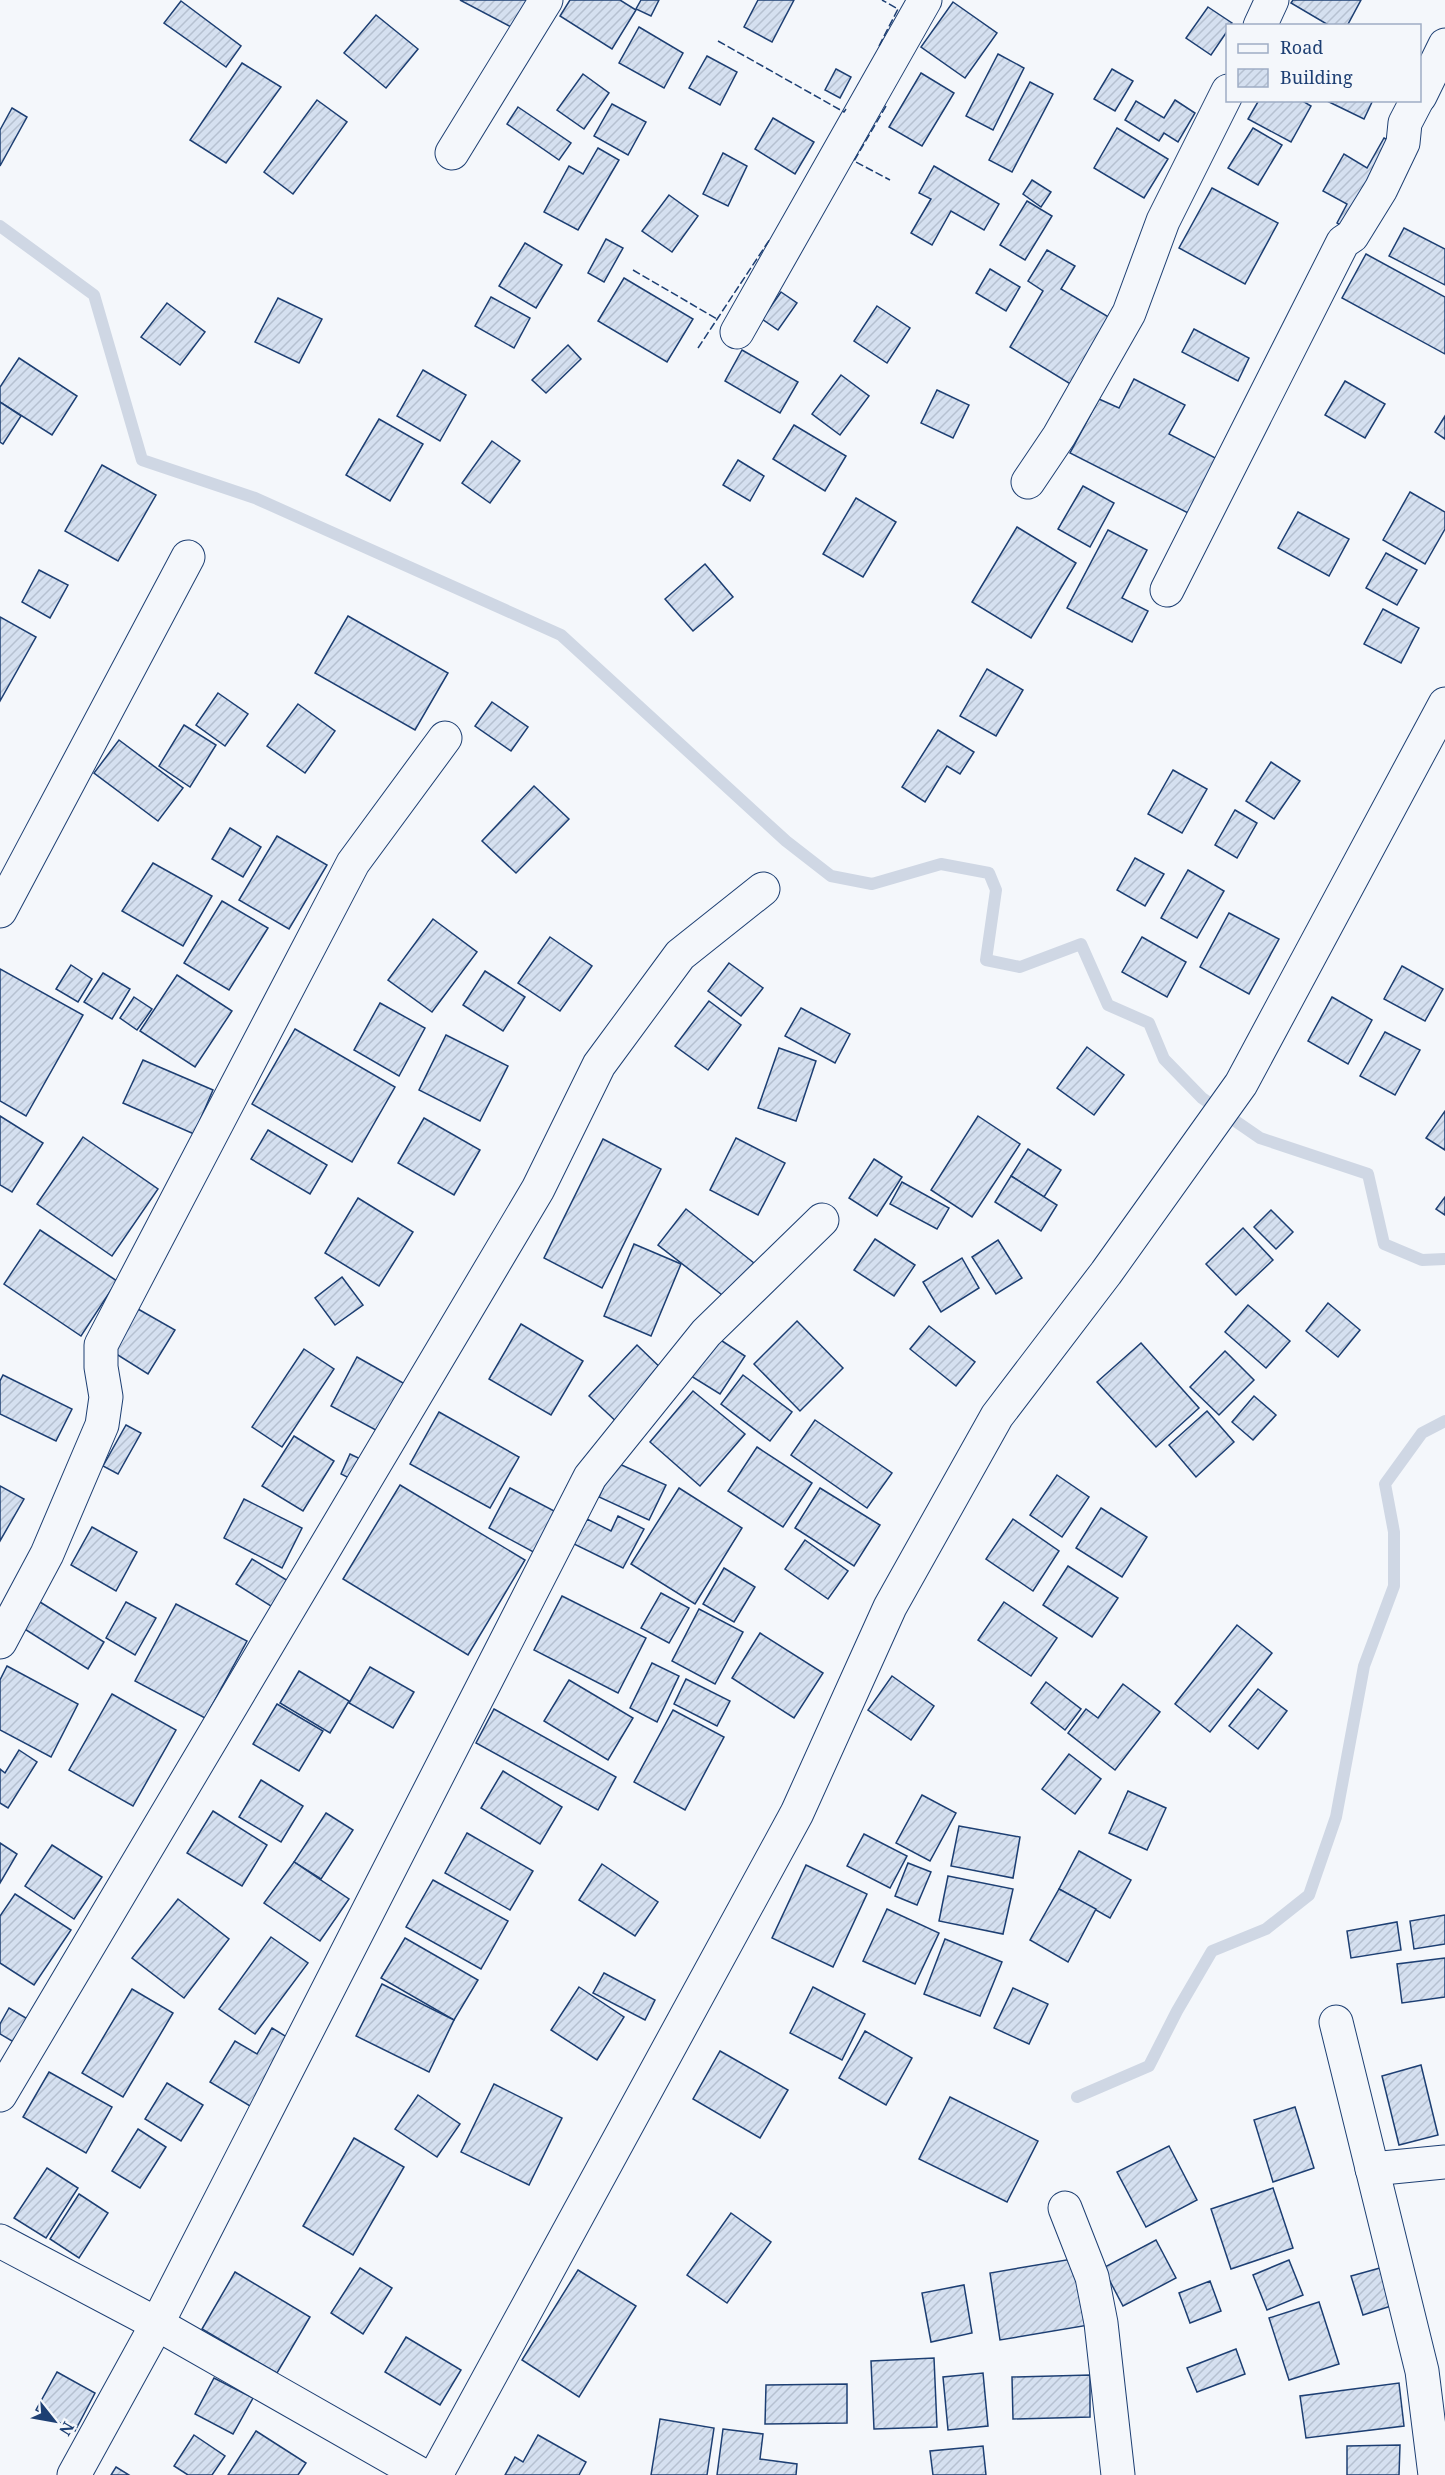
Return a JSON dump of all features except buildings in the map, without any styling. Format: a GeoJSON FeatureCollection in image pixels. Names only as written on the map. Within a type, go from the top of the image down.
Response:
{"type":"FeatureCollection","features":[{"type":"Feature","properties":{"kind":"street"},"geometry":{"type":"LineString","coordinates":[[452,153],[546,0]]}},
{"type":"Feature","properties":{"kind":"street"},"geometry":{"type":"LineString","coordinates":[[737,332],[925,0]]}},
{"type":"Feature","properties":{"kind":"street"},"geometry":{"type":"LineString","coordinates":[[1261,24],[1272,0]]}},
{"type":"Feature","properties":{"kind":"street"},"geometry":{"type":"LineString","coordinates":[[1421,92],[1445,45]]}},
{"type":"Feature","properties":{"kind":"street"},"geometry":{"type":"LineString","coordinates":[[1028,482],[1059,436],[1129,313],[1163,221],[1226,93]]}},
{"type":"Feature","properties":{"kind":"street"},"geometry":{"type":"LineString","coordinates":[[1167,590],[1343,242],[1352,236],[1381,189],[1403,143],[1405,123],[1416,102]]}},
{"type":"Feature","properties":{"kind":"street"},"geometry":{"type":"LineString","coordinates":[[0,911],[188,557]]}},
{"type":"Feature","properties":{"kind":"street"},"geometry":{"type":"LineString","coordinates":[[436,2475],[797,1813],[890,1607],[997,1416],[1106,1273],[1241,1084],[1445,704]]}},
{"type":"Feature","properties":{"kind":"street"},"geometry":{"type":"LineString","coordinates":[[0,1642],[46,1554],[102,1425],[106,1397],[101,1367],[101,1345],[353,862],[445,738]]}},
{"type":"Feature","properties":{"kind":"street"},"geometry":{"type":"LineString","coordinates":[[0,2095],[538,1189],[599,1065],[681,955],[763,889]]}},
{"type":"Feature","properties":{"kind":"street"},"geometry":{"type":"LineString","coordinates":[[74,2475],[157,2324],[590,1477],[706,1333],[822,1220]]}},
{"type":"Feature","properties":{"kind":"street"},"geometry":{"type":"LineString","coordinates":[[1336,2022],[1422,2371],[1435,2475]]}},
{"type":"Feature","properties":{"kind":"street"},"geometry":{"type":"LineString","coordinates":[[1372,2169],[1445,2162]]}},
{"type":"Feature","properties":{"kind":"street"},"geometry":{"type":"LineString","coordinates":[[1065,2208],[1092,2277],[1101,2323],[1118,2475]]}},
{"type":"Feature","properties":{"kind":"street"},"geometry":{"type":"LineString","coordinates":[[0,2241],[157,2324],[422,2475]]}},
{"type":"Feature","properties":{"kind":"waterway"},"geometry":{"type":"LineString","coordinates":[[0,226],[94,295],[142,460],[255,498],[561,635],[786,841],[831,876],[872,884],[941,864],[989,873],[996,890],[986,960],[1020,967],[1081,944],[1108,1005],[1149,1023],[1164,1059],[1202,1098],[1260,1138],[1368,1174],[1384,1244],[1422,1260],[1445,1259]]}},
{"type":"Feature","properties":{"kind":"waterway"},"geometry":{"type":"LineString","coordinates":[[1077,2097],[1149,2066],[1177,2011],[1212,1951],[1266,1929],[1309,1895],[1336,1817],[1364,1666],[1394,1586],[1394,1532],[1385,1484],[1422,1433],[1445,1421]]}},
{"type":"Feature","properties":{"kind":"fence"},"geometry":{"type":"LineString","coordinates":[[879,46],[898,9],[882,0]]}},
{"type":"Feature","properties":{"kind":"fence"},"geometry":{"type":"LineString","coordinates":[[718,41],[844,112],[846,109]]}},
{"type":"Feature","properties":{"kind":"fence"},"geometry":{"type":"LineString","coordinates":[[886,106],[854,161],[890,180]]}},
{"type":"Feature","properties":{"kind":"fence"},"geometry":{"type":"LineString","coordinates":[[698,348],[770,239]]}},
{"type":"Feature","properties":{"kind":"fence"},"geometry":{"type":"LineString","coordinates":[[633,270],[717,319]]}}]}
